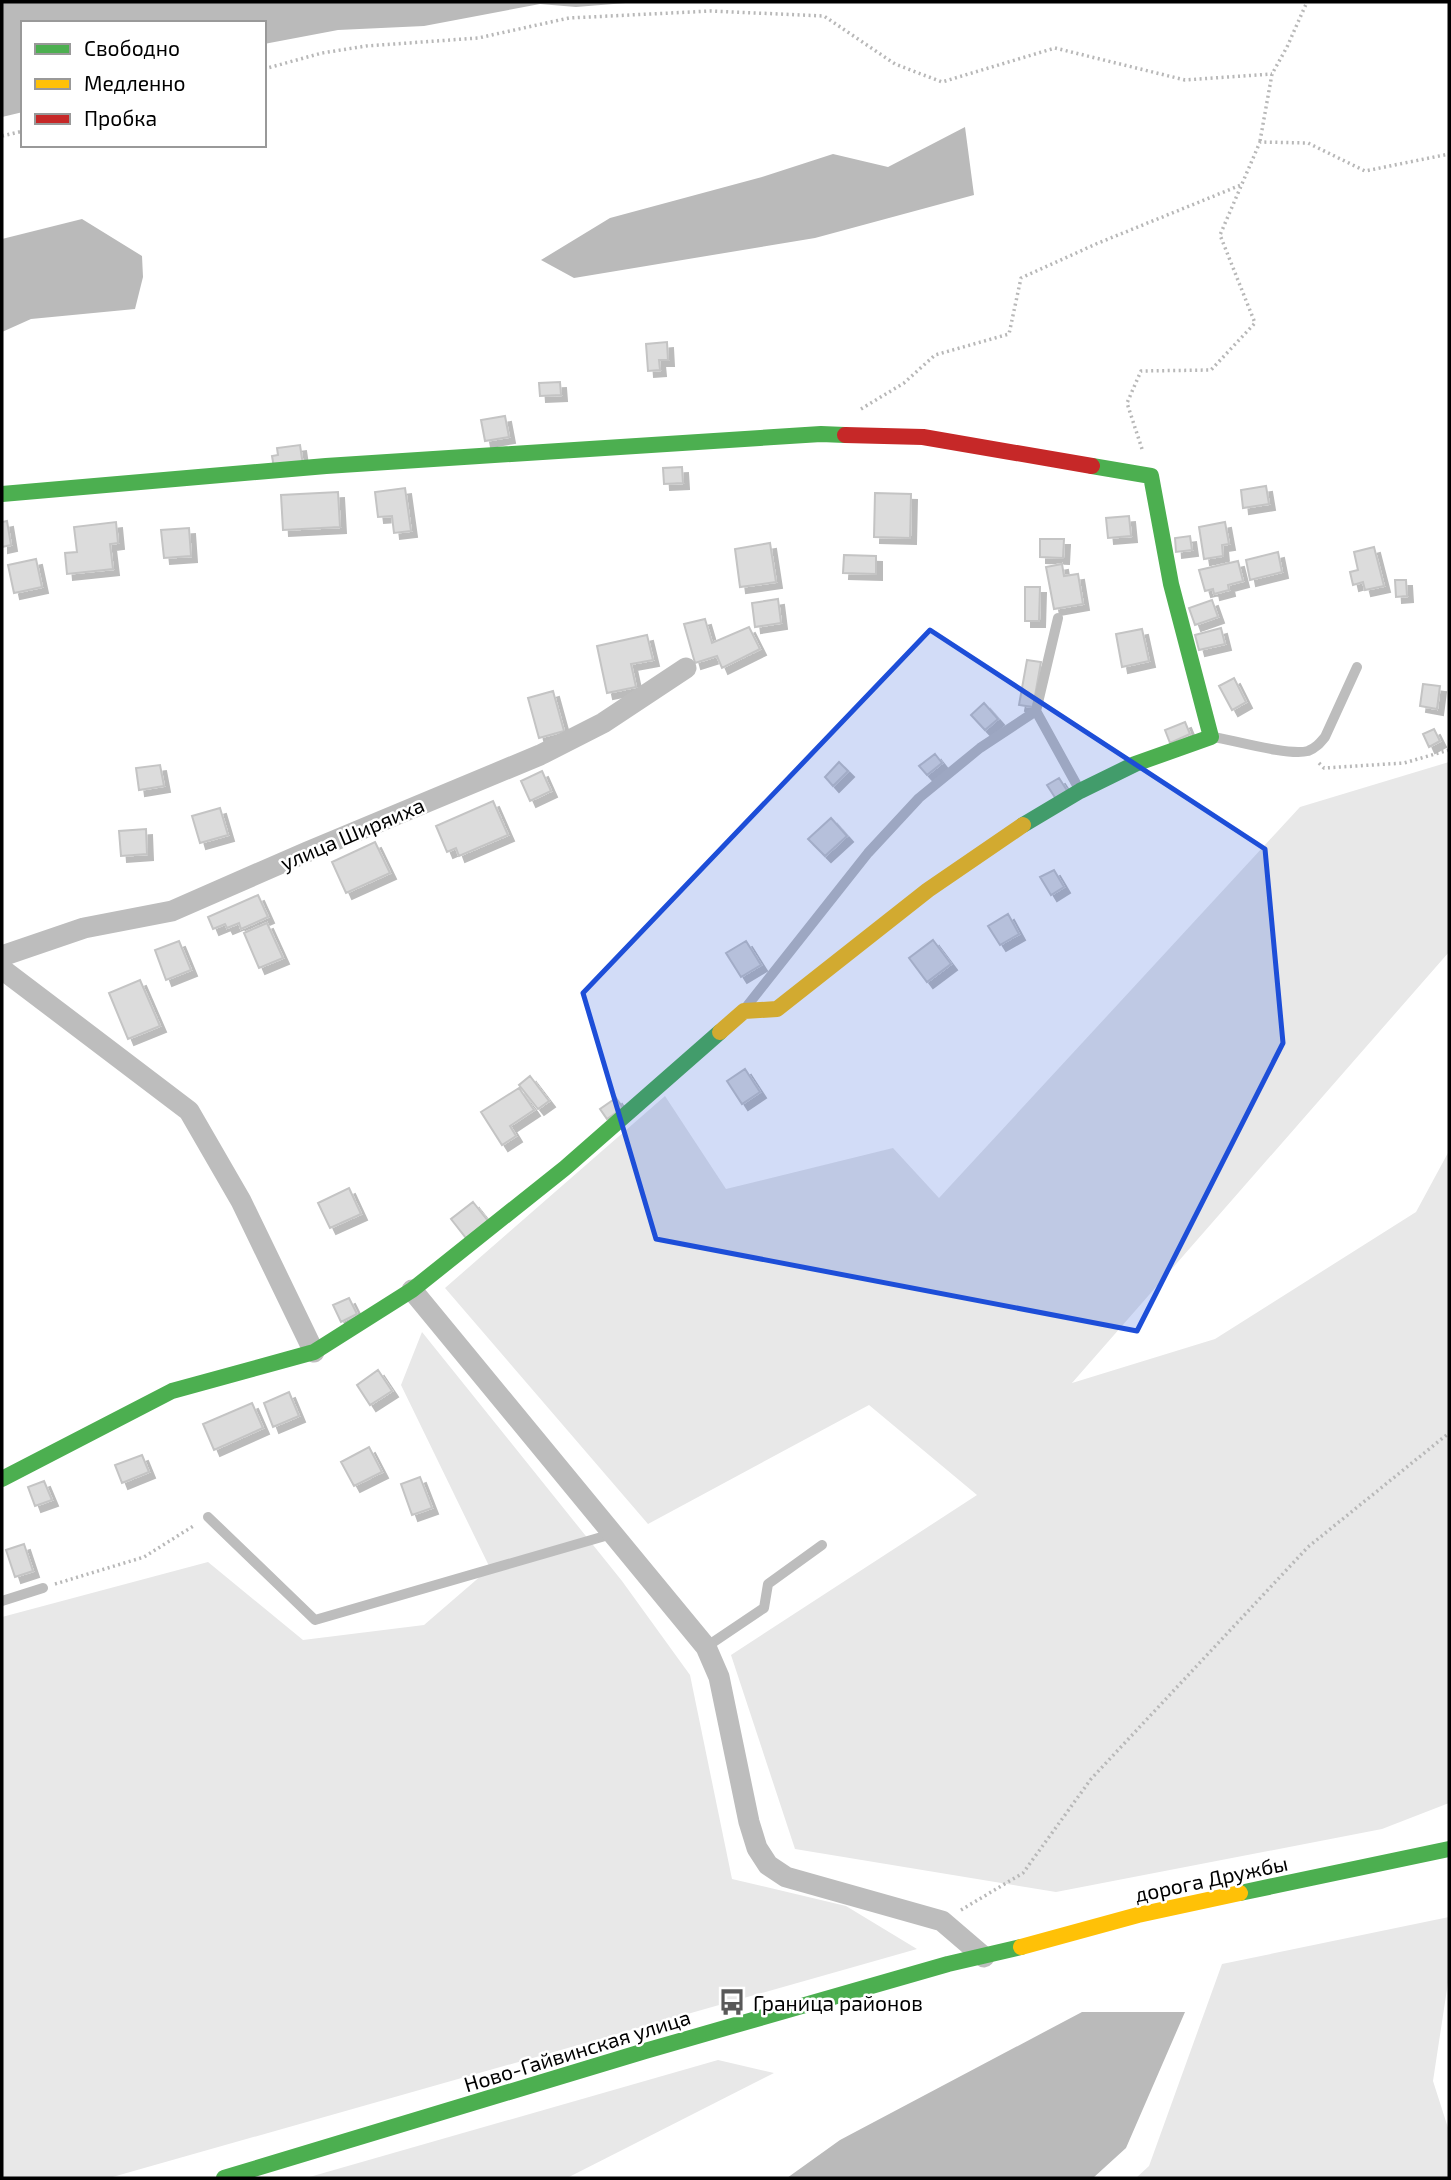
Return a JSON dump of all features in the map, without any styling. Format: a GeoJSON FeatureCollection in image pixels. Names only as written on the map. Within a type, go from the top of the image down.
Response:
{"type":"FeatureCollection","features":[{"type":"Feature","properties":{"kind":"street"},"geometry":{"type":"LineString","coordinates":[[2,494],[326,466],[821,434],[923,436],[1151,476],[1171,584],[1211,737],[1135,764],[1080,791],[1018,828],[928,890],[777,1009],[744,1011],[565,1168],[412,1290],[314,1352],[172,1391],[2,1479]]}},
{"type":"Feature","properties":{"kind":"street","name":"улица Ширяиха"},"geometry":{"type":"LineString","coordinates":[[2,956],[84,928],[172,911],[540,755],[603,723],[686,668]]}},
{"type":"Feature","properties":{"kind":"street"},"geometry":{"type":"LineString","coordinates":[[2,970],[189,1111],[241,1201],[314,1352]]}},
{"type":"Feature","properties":{"kind":"street"},"geometry":{"type":"LineString","coordinates":[[412,1290],[706,1647],[719,1677],[749,1822],[757,1848],[768,1865],[786,1877],[942,1920],[984,1957]]}},
{"type":"Feature","properties":{"kind":"street","name":"дорога Дружбы"},"geometry":{"type":"LineString","coordinates":[[984,1957],[1138,1915],[1449,1849]]}},
{"type":"Feature","properties":{"kind":"street","name":"Ново-Гайвинская улица"},"geometry":{"type":"LineString","coordinates":[[224,2178],[645,2052],[948,1964],[984,1957]]}},
{"type":"Feature","properties":{"kind":"lane"},"geometry":{"type":"LineString","coordinates":[[1058,618],[1036,711],[1080,791]]}},
{"type":"Feature","properties":{"kind":"lane"},"geometry":{"type":"LineString","coordinates":[[1211,737],[1293,752],[1307,751],[1318,746],[1325,737],[1357,667]]}},
{"type":"Feature","properties":{"kind":"lane"},"geometry":{"type":"LineString","coordinates":[[744,1011],[868,853],[919,798],[980,747],[1036,711]]}},
{"type":"Feature","properties":{"kind":"lane"},"geometry":{"type":"LineString","coordinates":[[208,1517],[315,1620],[612,1534]]}},
{"type":"Feature","properties":{"kind":"lane"},"geometry":{"type":"LineString","coordinates":[[706,1647],[764,1608],[768,1584],[822,1545]]}},
{"type":"Feature","properties":{"kind":"lane"},"geometry":{"type":"LineString","coordinates":[[2,1601],[43,1588]]}},
{"type":"Feature","properties":{"kind":"path"},"geometry":{"type":"LineString","coordinates":[[1151,476],[1127,403],[1141,371],[1211,370],[1255,323],[1220,235],[1260,142],[1272,74],[1307,2]]}},
{"type":"Feature","properties":{"kind":"path"},"geometry":{"type":"LineString","coordinates":[[266,68],[323,52],[366,46],[478,38],[569,18],[711,11],[824,16],[895,64],[942,82],[1055,48],[1185,80],[1272,74]]}},
{"type":"Feature","properties":{"kind":"path"},"geometry":{"type":"LineString","coordinates":[[2,136],[21,131]]}},
{"type":"Feature","properties":{"kind":"path"},"geometry":{"type":"LineString","coordinates":[[1260,142],[1308,143],[1365,171],[1449,154]]}},
{"type":"Feature","properties":{"kind":"path"},"geometry":{"type":"LineString","coordinates":[[852,415],[904,383],[936,355],[1009,334],[1021,278],[1241,185]]}},
{"type":"Feature","properties":{"kind":"path"},"geometry":{"type":"LineString","coordinates":[[1307,751],[1324,768],[1404,763],[1449,750]]}},
{"type":"Feature","properties":{"kind":"path"},"geometry":{"type":"LineString","coordinates":[[942,1920],[1023,1873],[1091,1779],[1308,1547],[1449,1433]]}},
{"type":"Feature","properties":{"kind":"path"},"geometry":{"type":"LineString","coordinates":[[43,1588],[144,1558],[208,1517]]}},
{"type":"Feature","properties":{"kind":"highlighted area"},"geometry":{"type":"Polygon","coordinates":[[[930,630],[1265,849],[1283,1043],[1137,1331],[656,1239],[583,993],[930,630]]]}},
{"type":"Feature","properties":{"kind":"shaded area"},"geometry":{"type":"Polygon","coordinates":[[[2,2],[638,2],[576,7],[540,4],[424,26],[338,30],[266,44],[266,21],[21,21],[21,112],[2,117],[2,2]]]}},
{"type":"Feature","properties":{"kind":"shaded area"},"geometry":{"type":"Polygon","coordinates":[[[965,127],[974,195],[815,238],[574,278],[541,260],[610,218],[762,177],[833,154],[888,167],[965,127]]]}},
{"type":"Feature","properties":{"kind":"shaded area"},"geometry":{"type":"Polygon","coordinates":[[[82,219],[142,256],[143,277],[135,309],[31,319],[2,332],[2,239],[82,219]]]}},
{"type":"Feature","properties":{"kind":"shaded area"},"geometry":{"type":"Polygon","coordinates":[[[1449,762],[1449,952],[1072,1383],[1215,1339],[1416,1212],[1449,1151],[1449,1803],[1382,1829],[1056,1892],[795,1849],[731,1655],[977,1495],[869,1405],[648,1524],[445,1288],[665,1096],[726,1189],[893,1148],[939,1198],[1300,807],[1449,762]]]}},
{"type":"Feature","properties":{"kind":"shaded area"},"geometry":{"type":"Polygon","coordinates":[[[422,1332],[622,1581],[690,1675],[732,1879],[846,1906],[917,1949],[109,2178],[2,2178],[2,1617],[208,1562],[303,1640],[424,1625],[490,1568],[401,1385],[422,1332]]]}},
{"type":"Feature","properties":{"kind":"shaded area"},"geometry":{"type":"Polygon","coordinates":[[[1449,1917],[1449,1976],[1433,2081],[1449,2131],[1449,2178],[1136,2178],[1149,2166],[1222,1964],[1449,1917]]]}},
{"type":"Feature","properties":{"kind":"shaded area"},"geometry":{"type":"Polygon","coordinates":[[[1082,2012],[1185,2012],[1126,2148],[1093,2178],[787,2178],[840,2140],[1082,2012]]]}},
{"type":"Feature","properties":{"kind":"shaded area"},"geometry":{"type":"Polygon","coordinates":[[[718,2060],[774,2073],[567,2178],[306,2178],[718,2060]]]}},
{"type":"Feature","properties":{"kind":"building"},"geometry":{"type":"Polygon","coordinates":[[[667,342],[668,360],[659,360],[660,370],[648,371],[646,344],[667,342]]]}},
{"type":"Feature","properties":{"kind":"building"},"geometry":{"type":"Polygon","coordinates":[[[560,382],[561,395],[540,396],[539,383],[560,382]]]}},
{"type":"Feature","properties":{"kind":"building"},"geometry":{"type":"Polygon","coordinates":[[[505,416],[509,437],[485,441],[481,420],[505,416]]]}},
{"type":"Feature","properties":{"kind":"building"},"geometry":{"type":"Polygon","coordinates":[[[300,445],[303,465],[274,468],[272,456],[278,455],[277,448],[300,445]]]}},
{"type":"Feature","properties":{"kind":"building"},"geometry":{"type":"Polygon","coordinates":[[[682,467],[683,483],[664,484],[663,468],[682,467]]]}},
{"type":"Feature","properties":{"kind":"building"},"geometry":{"type":"Polygon","coordinates":[[[1266,486],[1269,504],[1243,508],[1241,490],[1266,486]]]}},
{"type":"Feature","properties":{"kind":"building"},"geometry":{"type":"Polygon","coordinates":[[[405,488],[411,531],[394,533],[392,516],[378,517],[375,492],[405,488]]]}},
{"type":"Feature","properties":{"kind":"building"},"geometry":{"type":"Polygon","coordinates":[[[338,492],[340,527],[283,530],[281,495],[338,492]]]}},
{"type":"Feature","properties":{"kind":"building"},"geometry":{"type":"Polygon","coordinates":[[[875,493],[911,494],[910,538],[874,537],[875,493]]]}},
{"type":"Feature","properties":{"kind":"building"},"geometry":{"type":"Polygon","coordinates":[[[1129,516],[1131,536],[1108,538],[1106,518],[1129,516]]]}},
{"type":"Feature","properties":{"kind":"building"},"geometry":{"type":"Polygon","coordinates":[[[7,521],[11,545],[2,547],[2,522],[7,521]]]}},
{"type":"Feature","properties":{"kind":"building"},"geometry":{"type":"Polygon","coordinates":[[[116,522],[118,543],[110,544],[113,569],[67,574],[65,553],[77,552],[74,527],[116,522]]]}},
{"type":"Feature","properties":{"kind":"building"},"geometry":{"type":"Polygon","coordinates":[[[1225,522],[1229,544],[1222,545],[1223,556],[1204,559],[1199,527],[1225,522]]]}},
{"type":"Feature","properties":{"kind":"building"},"geometry":{"type":"Polygon","coordinates":[[[189,528],[191,556],[164,558],[161,530],[189,528]]]}},
{"type":"Feature","properties":{"kind":"building"},"geometry":{"type":"Polygon","coordinates":[[[1190,536],[1192,550],[1176,552],[1175,538],[1190,536]]]}},
{"type":"Feature","properties":{"kind":"building"},"geometry":{"type":"Polygon","coordinates":[[[1040,539],[1064,539],[1063,558],[1040,557],[1040,539]]]}},
{"type":"Feature","properties":{"kind":"building"},"geometry":{"type":"Polygon","coordinates":[[[770,543],[776,582],[740,587],[735,549],[770,543]]]}},
{"type":"Feature","properties":{"kind":"building"},"geometry":{"type":"Polygon","coordinates":[[[1374,547],[1384,586],[1365,590],[1363,582],[1353,585],[1350,572],[1358,570],[1354,552],[1374,547]]]}},
{"type":"Feature","properties":{"kind":"building"},"geometry":{"type":"Polygon","coordinates":[[[1278,552],[1282,572],[1250,580],[1246,560],[1278,552]]]}},
{"type":"Feature","properties":{"kind":"building"},"geometry":{"type":"Polygon","coordinates":[[[844,555],[876,556],[876,574],[843,573],[844,555]]]}},
{"type":"Feature","properties":{"kind":"building"},"geometry":{"type":"Polygon","coordinates":[[[36,559],[42,587],[14,593],[8,565],[36,559]]]}},
{"type":"Feature","properties":{"kind":"building"},"geometry":{"type":"Polygon","coordinates":[[[1238,561],[1243,581],[1228,585],[1229,590],[1214,594],[1213,589],[1205,591],[1199,570],[1238,561]]]}},
{"type":"Feature","properties":{"kind":"building"},"geometry":{"type":"Polygon","coordinates":[[[1062,564],[1064,576],[1078,574],[1083,604],[1054,609],[1046,567],[1062,564]]]}},
{"type":"Feature","properties":{"kind":"building"},"geometry":{"type":"Polygon","coordinates":[[[1395,580],[1406,580],[1407,596],[1396,597],[1395,580]]]}},
{"type":"Feature","properties":{"kind":"building"},"geometry":{"type":"Polygon","coordinates":[[[1025,587],[1040,587],[1039,621],[1025,621],[1025,587]]]}},
{"type":"Feature","properties":{"kind":"building"},"geometry":{"type":"Polygon","coordinates":[[[778,599],[781,623],[755,627],[752,603],[778,599]]]}},
{"type":"Feature","properties":{"kind":"building"},"geometry":{"type":"Polygon","coordinates":[[[1212,600],[1218,617],[1195,625],[1189,608],[1212,600]]]}},
{"type":"Feature","properties":{"kind":"building"},"geometry":{"type":"Polygon","coordinates":[[[705,619],[712,643],[749,627],[760,649],[722,668],[717,656],[695,663],[684,624],[705,619]]]}},
{"type":"Feature","properties":{"kind":"building"},"geometry":{"type":"Polygon","coordinates":[[[1221,628],[1225,644],[1199,650],[1195,635],[1221,628]]]}},
{"type":"Feature","properties":{"kind":"building"},"geometry":{"type":"Polygon","coordinates":[[[1142,629],[1149,661],[1122,667],[1116,634],[1142,629]]]}},
{"type":"Feature","properties":{"kind":"building"},"geometry":{"type":"Polygon","coordinates":[[[647,635],[653,660],[631,664],[636,687],[607,693],[597,646],[647,635]]]}},
{"type":"Feature","properties":{"kind":"building"},"geometry":{"type":"Polygon","coordinates":[[[1027,660],[1041,662],[1033,707],[1019,705],[1027,660]]]}},
{"type":"Feature","properties":{"kind":"building"},"geometry":{"type":"Polygon","coordinates":[[[1234,678],[1246,702],[1232,710],[1219,686],[1234,678]]]}},
{"type":"Feature","properties":{"kind":"building"},"geometry":{"type":"Polygon","coordinates":[[[1423,684],[1440,686],[1437,709],[1420,706],[1423,684]]]}},
{"type":"Feature","properties":{"kind":"building"},"geometry":{"type":"Polygon","coordinates":[[[553,691],[564,731],[539,738],[528,698],[553,691]]]}},
{"type":"Feature","properties":{"kind":"building"},"geometry":{"type":"Polygon","coordinates":[[[984,703],[998,719],[985,730],[971,715],[984,703]]]}},
{"type":"Feature","properties":{"kind":"building"},"geometry":{"type":"Polygon","coordinates":[[[1185,722],[1190,734],[1170,743],[1165,730],[1185,722]]]}},
{"type":"Feature","properties":{"kind":"building"},"geometry":{"type":"Polygon","coordinates":[[[1434,729],[1440,741],[1429,747],[1423,734],[1434,729]]]}},
{"type":"Feature","properties":{"kind":"building"},"geometry":{"type":"Polygon","coordinates":[[[935,754],[942,763],[927,775],[919,766],[935,754]]]}},
{"type":"Feature","properties":{"kind":"building"},"geometry":{"type":"Polygon","coordinates":[[[839,762],[848,771],[833,786],[825,777],[839,762]]]}},
{"type":"Feature","properties":{"kind":"building"},"geometry":{"type":"Polygon","coordinates":[[[160,765],[164,786],[139,790],[136,768],[160,765]]]}},
{"type":"Feature","properties":{"kind":"building"},"geometry":{"type":"Polygon","coordinates":[[[542,771],[551,791],[530,801],[521,781],[542,771]]]}},
{"type":"Feature","properties":{"kind":"building"},"geometry":{"type":"Polygon","coordinates":[[[1059,778],[1068,792],[1056,799],[1047,785],[1059,778]]]}},
{"type":"Feature","properties":{"kind":"building"},"geometry":{"type":"Polygon","coordinates":[[[493,801],[508,835],[459,856],[456,848],[447,852],[436,826],[493,801]]]}},
{"type":"Feature","properties":{"kind":"building"},"geometry":{"type":"Polygon","coordinates":[[[220,808],[228,835],[200,843],[192,816],[220,808]]]}},
{"type":"Feature","properties":{"kind":"building"},"geometry":{"type":"Polygon","coordinates":[[[831,818],[847,836],[825,856],[808,839],[831,818]]]}},
{"type":"Feature","properties":{"kind":"building"},"geometry":{"type":"Polygon","coordinates":[[[146,829],[147,854],[121,856],[119,831],[146,829]]]}},
{"type":"Feature","properties":{"kind":"building"},"geometry":{"type":"Polygon","coordinates":[[[375,842],[390,873],[346,893],[332,862],[375,842]]]}},
{"type":"Feature","properties":{"kind":"building"},"geometry":{"type":"Polygon","coordinates":[[[1054,870],[1064,887],[1051,895],[1040,877],[1054,870]]]}},
{"type":"Feature","properties":{"kind":"building"},"geometry":{"type":"Polygon","coordinates":[[[258,895],[268,917],[241,929],[239,923],[227,928],[225,924],[213,929],[208,917],[258,895]]]}},
{"type":"Feature","properties":{"kind":"building"},"geometry":{"type":"Polygon","coordinates":[[[1008,914],[1019,934],[1000,945],[988,926],[1008,914]]]}},
{"type":"Feature","properties":{"kind":"building"},"geometry":{"type":"Polygon","coordinates":[[[267,923],[283,958],[259,968],[244,933],[267,923]]]}},
{"type":"Feature","properties":{"kind":"building"},"geometry":{"type":"Polygon","coordinates":[[[933,940],[951,964],[927,982],[909,958],[933,940]]]}},
{"type":"Feature","properties":{"kind":"building"},"geometry":{"type":"Polygon","coordinates":[[[179,941],[191,970],[166,980],[155,950],[179,941]]]}},
{"type":"Feature","properties":{"kind":"building"},"geometry":{"type":"Polygon","coordinates":[[[746,941],[761,965],[741,977],[726,953],[746,941]]]}},
{"type":"Feature","properties":{"kind":"building"},"geometry":{"type":"Polygon","coordinates":[[[140,980],[160,1026],[128,1039],[109,993],[140,980]]]}},
{"type":"Feature","properties":{"kind":"building"},"geometry":{"type":"Polygon","coordinates":[[[745,1069],[760,1092],[742,1104],[727,1081],[745,1069]]]}},
{"type":"Feature","properties":{"kind":"building"},"geometry":{"type":"Polygon","coordinates":[[[530,1076],[549,1101],[538,1109],[519,1085],[530,1076]]]}},
{"type":"Feature","properties":{"kind":"building"},"geometry":{"type":"Polygon","coordinates":[[[519,1088],[534,1110],[510,1126],[516,1136],[502,1145],[481,1112],[519,1088]]]}},
{"type":"Feature","properties":{"kind":"building"},"geometry":{"type":"Polygon","coordinates":[[[616,1098],[623,1108],[607,1119],[600,1109],[616,1098]]]}},
{"type":"Feature","properties":{"kind":"building"},"geometry":{"type":"Polygon","coordinates":[[[349,1188],[361,1214],[330,1228],[318,1203],[349,1188]]]}},
{"type":"Feature","properties":{"kind":"building"},"geometry":{"type":"Polygon","coordinates":[[[473,1202],[488,1221],[466,1238],[451,1219],[473,1202]]]}},
{"type":"Feature","properties":{"kind":"building"},"geometry":{"type":"Polygon","coordinates":[[[349,1298],[357,1314],[341,1322],[333,1305],[349,1298]]]}},
{"type":"Feature","properties":{"kind":"building"},"geometry":{"type":"Polygon","coordinates":[[[378,1370],[392,1391],[370,1405],[357,1385],[378,1370]]]}},
{"type":"Feature","properties":{"kind":"building"},"geometry":{"type":"Polygon","coordinates":[[[289,1392],[299,1416],[273,1427],[264,1403],[289,1392]]]}},
{"type":"Feature","properties":{"kind":"building"},"geometry":{"type":"Polygon","coordinates":[[[252,1403],[263,1428],[214,1450],[203,1424],[252,1403]]]}},
{"type":"Feature","properties":{"kind":"building"},"geometry":{"type":"Polygon","coordinates":[[[369,1447],[382,1472],[354,1486],[341,1462],[369,1447]]]}},
{"type":"Feature","properties":{"kind":"building"},"geometry":{"type":"Polygon","coordinates":[[[142,1455],[149,1472],[122,1483],[115,1465],[142,1455]]]}},
{"type":"Feature","properties":{"kind":"building"},"geometry":{"type":"Polygon","coordinates":[[[420,1477],[432,1508],[412,1515],[401,1484],[420,1477]]]}},
{"type":"Feature","properties":{"kind":"building"},"geometry":{"type":"Polygon","coordinates":[[[44,1481],[52,1500],[35,1506],[28,1487],[44,1481]]]}},
{"type":"Feature","properties":{"kind":"building"},"geometry":{"type":"Polygon","coordinates":[[[24,1544],[33,1571],[15,1577],[6,1550],[24,1544]]]}},
{"type":"Feature","properties":{"kind":"traffic: fast"},"geometry":{"type":"LineString","coordinates":[[2,494],[326,466],[821,434],[845,435]]}},
{"type":"Feature","properties":{"kind":"traffic: fast"},"geometry":{"type":"LineString","coordinates":[[1023,825],[1080,791],[1135,764],[1211,737],[1171,584],[1151,476],[1092,466]]}},
{"type":"Feature","properties":{"kind":"traffic: fast"},"geometry":{"type":"LineString","coordinates":[[2,1479],[172,1391],[314,1352],[412,1290],[565,1168],[720,1032]]}},
{"type":"Feature","properties":{"kind":"traffic: fast"},"geometry":{"type":"LineString","coordinates":[[1240,1893],[1449,1849]]}},
{"type":"Feature","properties":{"kind":"traffic: fast"},"geometry":{"type":"LineString","coordinates":[[224,2178],[645,2051],[948,1964],[1021,1947]]}},
{"type":"Feature","properties":{"kind":"traffic: slow"},"geometry":{"type":"LineString","coordinates":[[720,1032],[744,1011],[777,1009],[928,890],[1023,825]]}},
{"type":"Feature","properties":{"kind":"traffic: slow"},"geometry":{"type":"LineString","coordinates":[[1021,1947],[1138,1915],[1240,1893]]}},
{"type":"Feature","properties":{"kind":"traffic: jam"},"geometry":{"type":"LineString","coordinates":[[845,435],[923,437],[1092,466]]}},
{"type":"Feature","properties":{"kind":"place","name":"Граница районов"},"geometry":{"type":"Point","coordinates":[732,2002]}}]}
